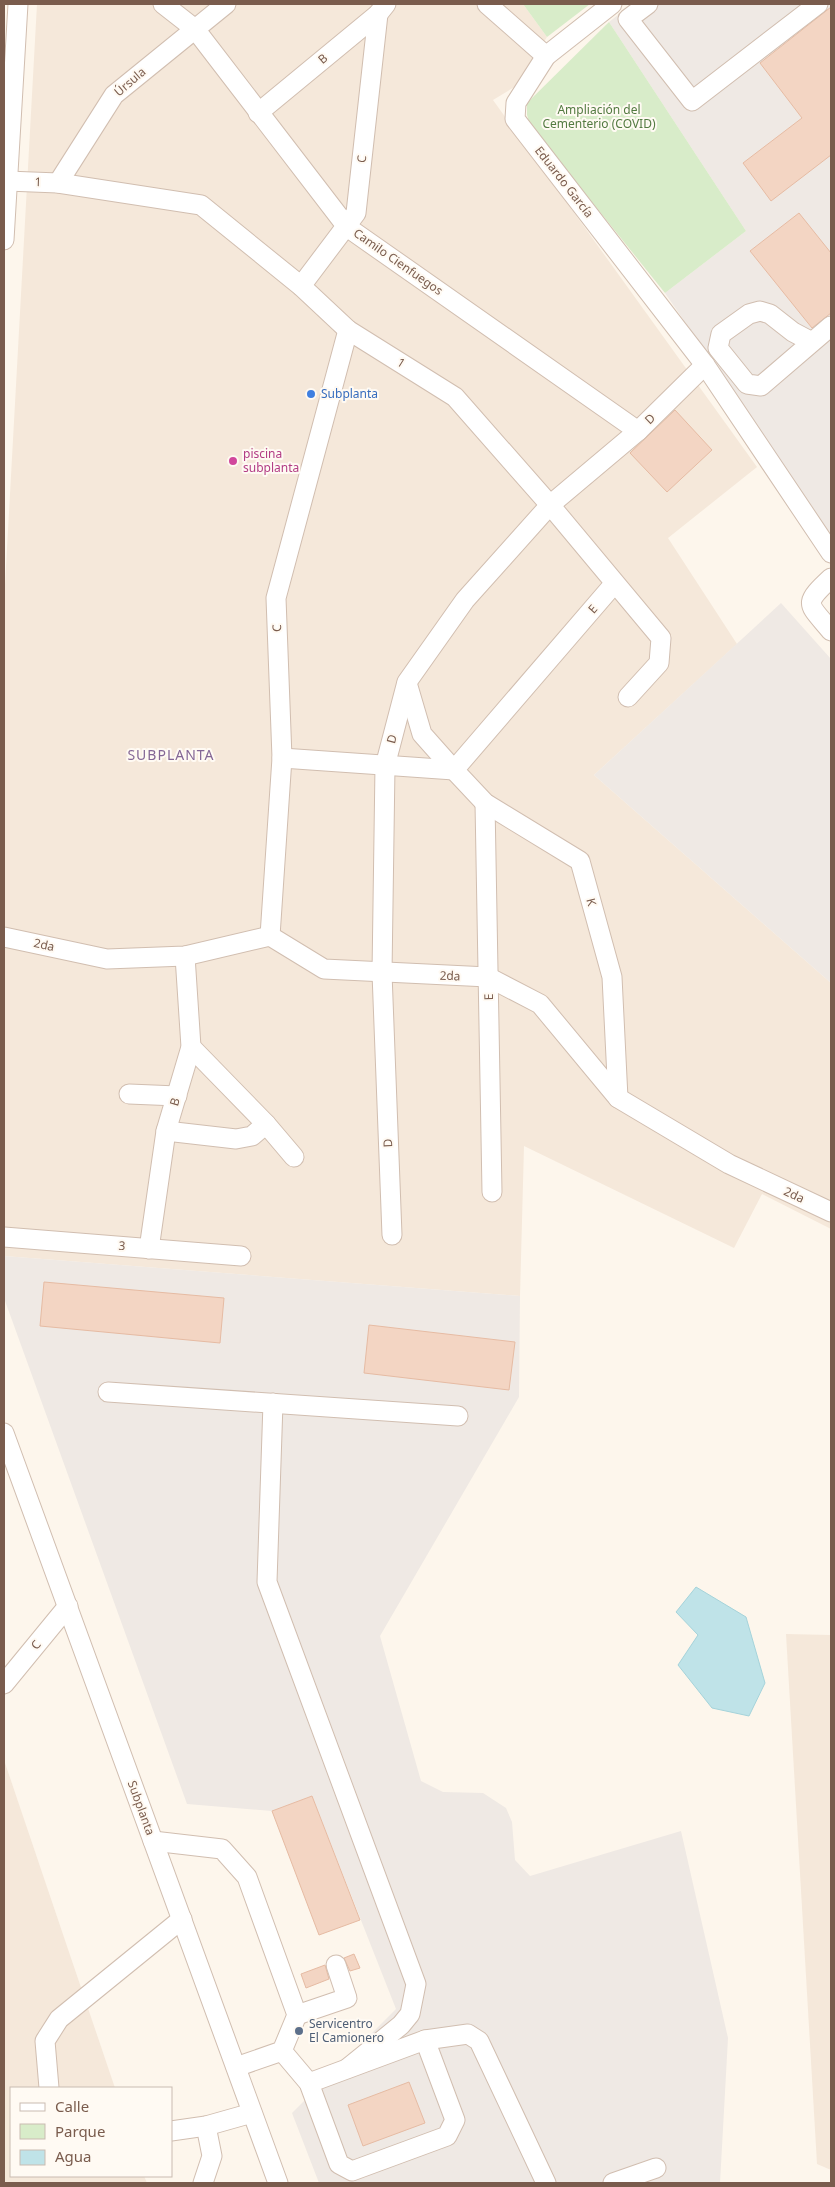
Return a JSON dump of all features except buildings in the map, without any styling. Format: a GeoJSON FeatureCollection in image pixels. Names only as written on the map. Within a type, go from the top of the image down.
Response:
{"type":"FeatureCollection","features":[{"type":"Feature","properties":{"kind":"street"},"geometry":{"type":"LineString","coordinates":[[4,240],[18,4]]}},
{"type":"Feature","properties":{"kind":"street","name":"Camilo Cienfuegos"},"geometry":{"type":"LineString","coordinates":[[163,4],[195,29],[347,227],[638,430]]}},
{"type":"Feature","properties":{"kind":"street","name":"Úrsula"},"geometry":{"type":"LineString","coordinates":[[58,183],[114,95],[226,4]]}},
{"type":"Feature","properties":{"kind":"street"},"geometry":{"type":"LineString","coordinates":[[487,4],[546,56]]}},
{"type":"Feature","properties":{"kind":"street","name":"Eduardo García"},"geometry":{"type":"LineString","coordinates":[[612,4],[546,56],[516,103],[515,119],[705,365],[831,554]]}},
{"type":"Feature","properties":{"kind":"street"},"geometry":{"type":"LineString","coordinates":[[648,4],[628,19],[692,101],[818,4]]}},
{"type":"Feature","properties":{"kind":"street","name":"B"},"geometry":{"type":"LineString","coordinates":[[258,113],[382,9]]}},
{"type":"Feature","properties":{"kind":"street","name":"C"},"geometry":{"type":"LineString","coordinates":[[302,286],[356,213],[382,9]]}},
{"type":"Feature","properties":{"kind":"street","name":"1"},"geometry":{"type":"LineString","coordinates":[[7,181],[58,183],[201,205],[302,286],[348,330],[455,397],[661,638],[659,663],[628,696]]}},
{"type":"Feature","properties":{"kind":"street"},"geometry":{"type":"LineString","coordinates":[[812,342],[793,332],[770,314],[760,311],[749,314],[721,334],[718,348],[748,384],[761,386],[831,326]]}},
{"type":"Feature","properties":{"kind":"street","name":"C"},"geometry":{"type":"LineString","coordinates":[[270,936],[282,758],[276,598],[348,330]]}},
{"type":"Feature","properties":{"kind":"street","name":"D"},"geometry":{"type":"LineString","coordinates":[[392,1235],[382,973],[385,765],[407,682],[465,600],[550,506],[638,430],[705,365]]}},
{"type":"Feature","properties":{"kind":"street"},"geometry":{"type":"LineString","coordinates":[[831,578],[813,595],[810,601],[812,608],[831,631]]}},
{"type":"Feature","properties":{"kind":"street","name":"E"},"geometry":{"type":"LineString","coordinates":[[454,770],[614,584]]}},
{"type":"Feature","properties":{"kind":"street","name":"K"},"geometry":{"type":"LineString","coordinates":[[407,682],[422,734],[485,803],[580,861],[612,977],[618,1098]]}},
{"type":"Feature","properties":{"kind":"street"},"geometry":{"type":"LineString","coordinates":[[282,758],[454,770]]}},
{"type":"Feature","properties":{"kind":"street","name":"E"},"geometry":{"type":"LineString","coordinates":[[485,803],[492,1192]]}},
{"type":"Feature","properties":{"kind":"street","name":"2da"},"geometry":{"type":"LineString","coordinates":[[4,936],[107,958],[185,956],[270,936],[324,970],[488,977],[540,1004],[618,1098],[730,1164],[831,1212]]}},
{"type":"Feature","properties":{"kind":"street","name":"B"},"geometry":{"type":"LineString","coordinates":[[150,1249],[166,1131],[191,1047],[185,956]]}},
{"type":"Feature","properties":{"kind":"street"},"geometry":{"type":"LineString","coordinates":[[191,1047],[266,1124],[294,1157]]}},
{"type":"Feature","properties":{"kind":"street"},"geometry":{"type":"LineString","coordinates":[[129,1094],[176,1096]]}},
{"type":"Feature","properties":{"kind":"street"},"geometry":{"type":"LineString","coordinates":[[166,1131],[236,1139],[252,1136],[266,1124]]}},
{"type":"Feature","properties":{"kind":"street","name":"3"},"geometry":{"type":"LineString","coordinates":[[4,1237],[241,1256]]}},
{"type":"Feature","properties":{"kind":"street"},"geometry":{"type":"LineString","coordinates":[[108,1392],[458,1416]]}},
{"type":"Feature","properties":{"kind":"street"},"geometry":{"type":"LineString","coordinates":[[273,1403],[267,1582],[416,1984],[410,2014],[401,2025],[348,2068]]}},
{"type":"Feature","properties":{"kind":"street","name":"Subplanta"},"geometry":{"type":"LineString","coordinates":[[4,1436],[68,1606],[278,2183]]}},
{"type":"Feature","properties":{"kind":"street","name":"C"},"geometry":{"type":"LineString","coordinates":[[4,1684],[68,1606]]}},
{"type":"Feature","properties":{"kind":"street"},"geometry":{"type":"LineString","coordinates":[[153,1841],[222,1849],[247,1877],[298,2015],[282,2051],[236,2067]]}},
{"type":"Feature","properties":{"kind":"street"},"geometry":{"type":"LineString","coordinates":[[49,2087],[45,2041],[59,2019],[182,1919]]}},
{"type":"Feature","properties":{"kind":"street"},"geometry":{"type":"LineString","coordinates":[[298,2015],[347,1998],[336,1965]]}},
{"type":"Feature","properties":{"kind":"street"},"geometry":{"type":"LineString","coordinates":[[309,2083],[424,2040],[468,2034],[478,2041],[546,2183]]}},
{"type":"Feature","properties":{"kind":"street"},"geometry":{"type":"LineString","coordinates":[[282,2051],[309,2083],[340,2164],[352,2171],[447,2136],[455,2120],[424,2040]]}},
{"type":"Feature","properties":{"kind":"street"},"geometry":{"type":"LineString","coordinates":[[172,2131],[206,2126],[252,2113]]}},
{"type":"Feature","properties":{"kind":"street"},"geometry":{"type":"LineString","coordinates":[[203,2183],[212,2156],[206,2126]]}},
{"type":"Feature","properties":{"kind":"street"},"geometry":{"type":"LineString","coordinates":[[613,2183],[656,2168]]}},
{"type":"Feature","properties":{"kind":"shaded area"},"geometry":{"type":"Polygon","coordinates":[[[37,4],[523,4],[547,37],[516,86],[493,100],[757,467],[668,538],[737,644],[594,775],[831,983],[831,1229],[762,1194],[734,1248],[524,1146],[520,1296],[4,1256],[4,603],[37,4]]]}},
{"type":"Feature","properties":{"kind":"shaded area"},"geometry":{"type":"Polygon","coordinates":[[[632,4],[831,4],[831,534],[665,293],[746,231],[609,22],[632,4]]]}},
{"type":"Feature","properties":{"kind":"shaded area"},"geometry":{"type":"Polygon","coordinates":[[[781,603],[831,659],[831,983],[594,775],[781,603]]]}},
{"type":"Feature","properties":{"kind":"shaded area"},"geometry":{"type":"Polygon","coordinates":[[[4,1256],[520,1296],[519,1397],[380,1636],[421,1781],[443,1792],[483,1793],[506,1808],[512,1822],[515,1860],[530,1876],[681,1831],[728,2038],[720,2183],[319,2183],[292,2113],[396,2009],[312,1796],[272,1811],[187,1804],[4,1298],[4,1256]]]}},
{"type":"Feature","properties":{"kind":"shaded area"},"geometry":{"type":"Polygon","coordinates":[[[786,1634],[831,1635],[831,2170],[817,2164],[786,1634]]]}},
{"type":"Feature","properties":{"kind":"shaded area"},"geometry":{"type":"Polygon","coordinates":[[[4,1760],[115,2087],[10,2087],[10,2177],[144,2177],[147,2183],[4,2183],[4,1760]]]}},
{"type":"Feature","properties":{"kind":"green space"},"geometry":{"type":"Polygon","coordinates":[[[523,4],[590,4],[547,37],[523,4]]]}},
{"type":"Feature","properties":{"kind":"green space","name":"Ampliación del Cementerio (COVID)"},"geometry":{"type":"Polygon","coordinates":[[[609,22],[746,231],[665,293],[530,125],[527,115],[527,103],[609,22]]]}},
{"type":"Feature","properties":{"kind":"water"},"geometry":{"type":"Polygon","coordinates":[[[696,1587],[746,1617],[765,1683],[749,1716],[712,1708],[678,1665],[698,1635],[676,1612],[696,1587]]]}},
{"type":"Feature","properties":{"kind":"place","name":"Subplanta"},"geometry":{"type":"Point","coordinates":[311,394]}},
{"type":"Feature","properties":{"kind":"place","name":"piscina subplanta"},"geometry":{"type":"Point","coordinates":[233,461]}},
{"type":"Feature","properties":{"kind":"place","name":"Servicentro El Camionero"},"geometry":{"type":"Point","coordinates":[299,2031]}},
{"type":"Feature","properties":{"kind":"district","name":"SUBPLANTA"},"geometry":{"type":"Point","coordinates":[171,755]}}]}
